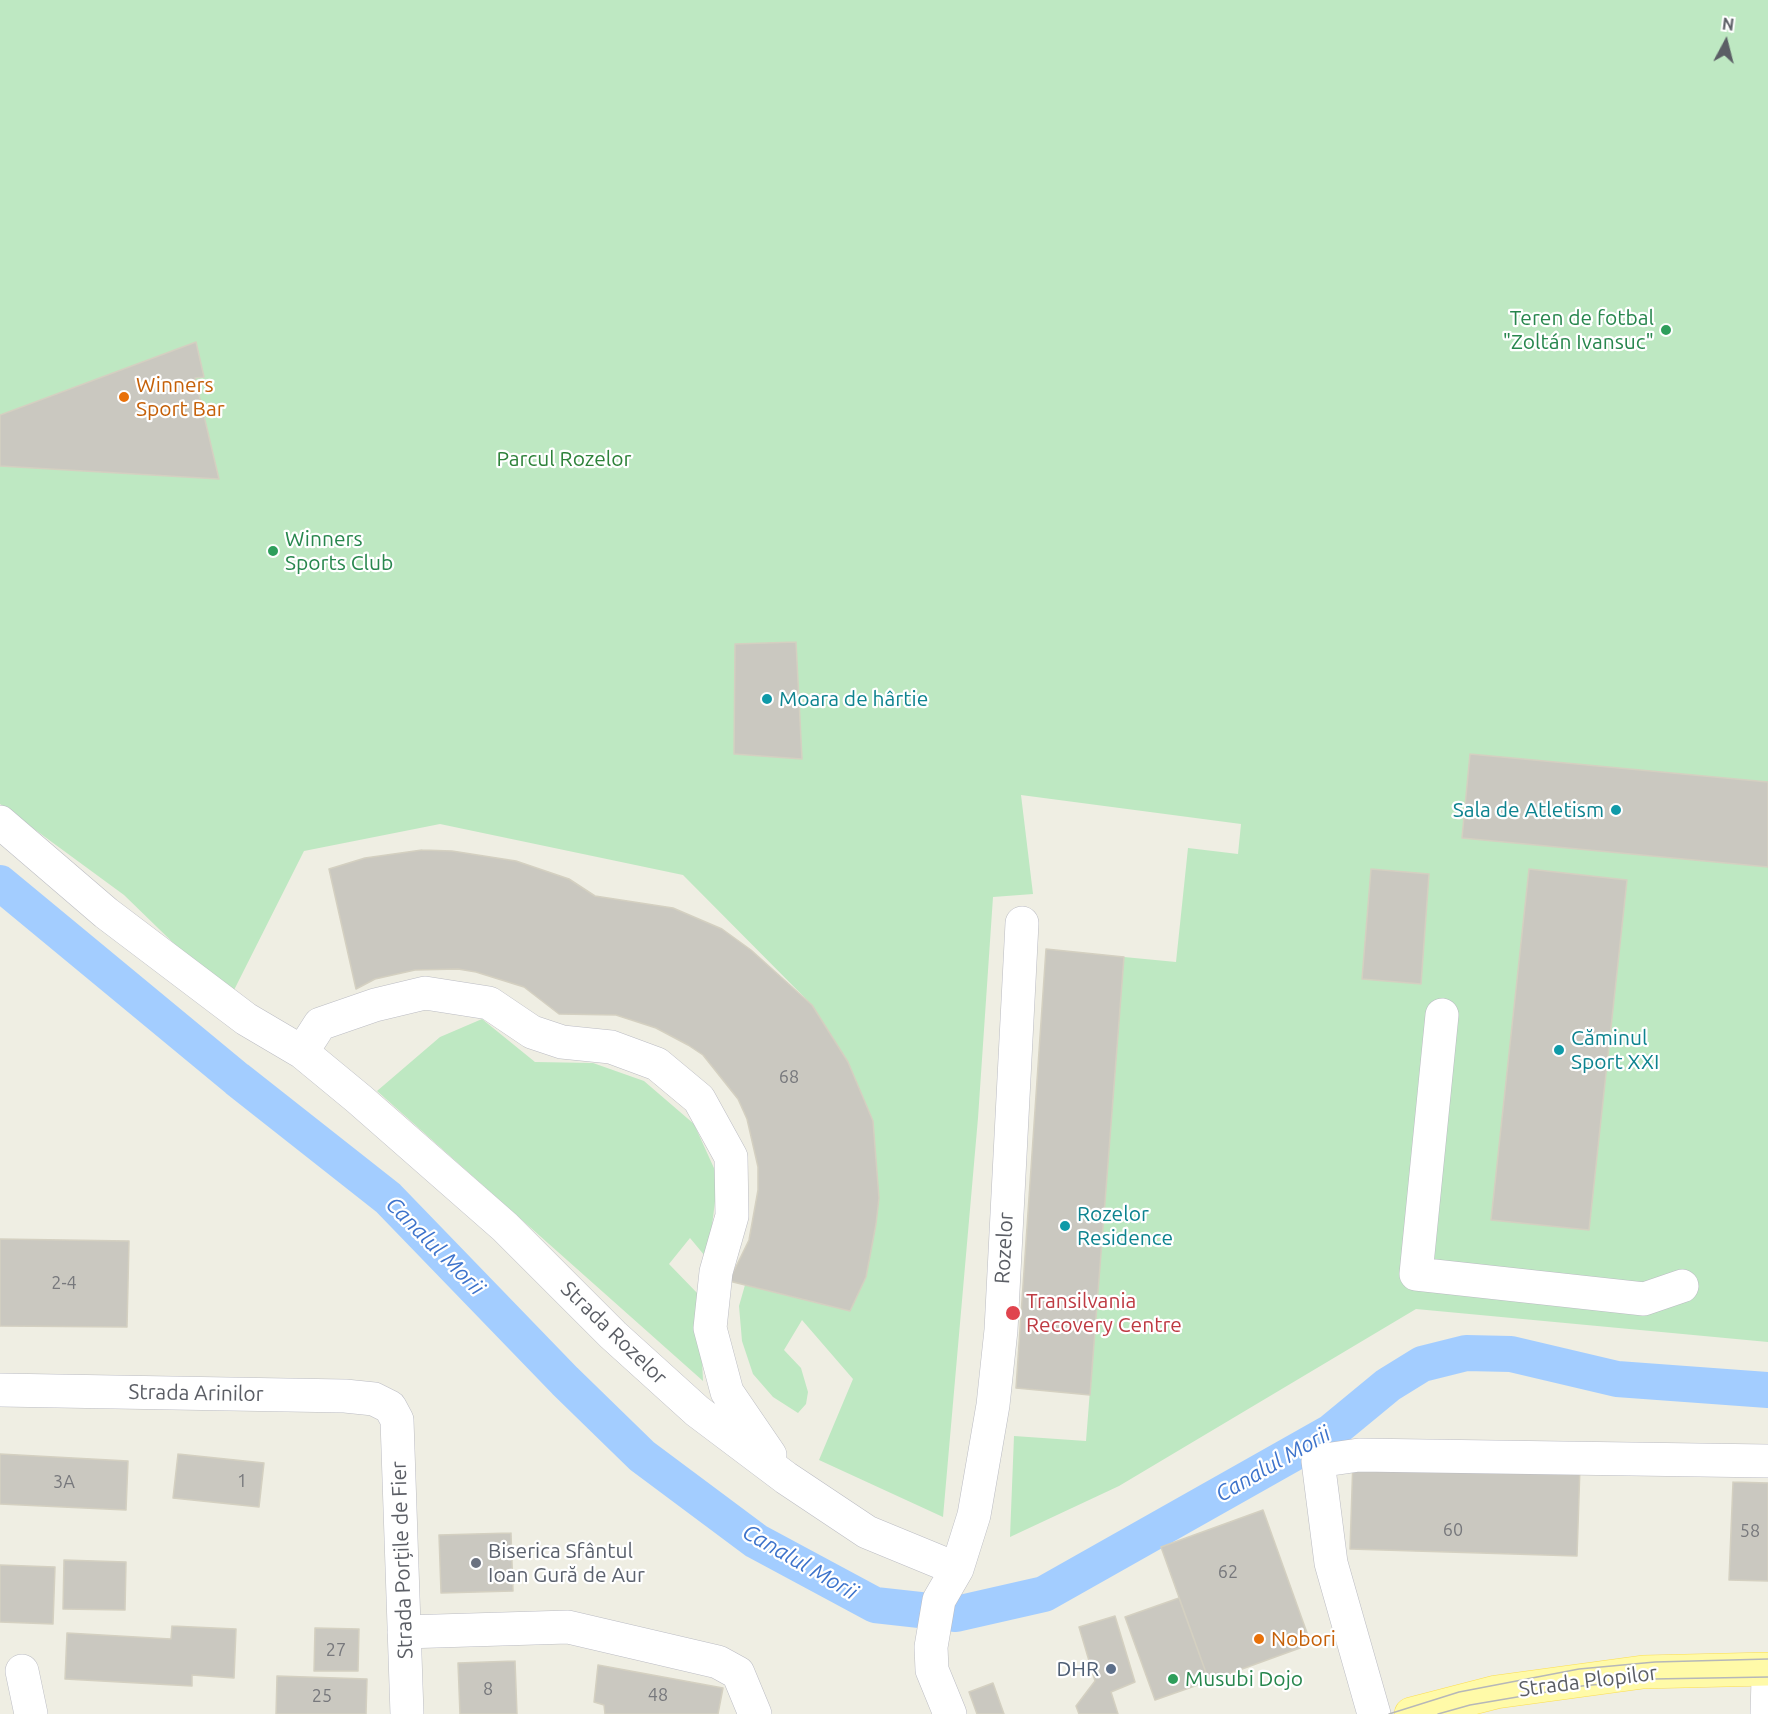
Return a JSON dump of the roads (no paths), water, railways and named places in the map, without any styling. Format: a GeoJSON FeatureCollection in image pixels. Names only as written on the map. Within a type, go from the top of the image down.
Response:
{"type":"FeatureCollection","features":[{"type":"Feature","properties":{"kind":"main road","name":"Strada Plopilor"},"geometry":{"type":"LineString","coordinates":[[1411,1714],[1496,1692],[1644,1672],[1768,1669]]}},
{"type":"Feature","properties":{"kind":"street","name":"Strada Rozelor"},"geometry":{"type":"LineString","coordinates":[[0,822],[106,913],[236,1012],[302,1052],[505,1227],[614,1335],[697,1411],[786,1479],[867,1532],[957,1569]]}},
{"type":"Feature","properties":{"kind":"street","name":"Rozelor"},"geometry":{"type":"LineString","coordinates":[[950,1714],[932,1670],[931,1647],[939,1600],[957,1569],[979,1493],[998,1351],[1022,923]]}},
{"type":"Feature","properties":{"kind":"street"},"geometry":{"type":"LineString","coordinates":[[302,1052],[320,1024],[375,1005],[425,993],[489,1003],[542,1035],[562,1042],[611,1047],[657,1064],[699,1099],[731,1157],[732,1216],[716,1272],[710,1328],[727,1392],[786,1479]]}},
{"type":"Feature","properties":{"kind":"street"},"geometry":{"type":"LineString","coordinates":[[1442,1015],[1416,1274],[1644,1299],[1683,1286]]}},
{"type":"Feature","properties":{"kind":"street","name":"Strada Arinilor"},"geometry":{"type":"LineString","coordinates":[[0,1390],[345,1396],[374,1400],[390,1407]]}},
{"type":"Feature","properties":{"kind":"street","name":"Strada Porțile de Fier"},"geometry":{"type":"LineString","coordinates":[[390,1407],[397,1420],[407,1714]]}},
{"type":"Feature","properties":{"kind":"street"},"geometry":{"type":"LineString","coordinates":[[1374,1714],[1331,1563],[1318,1461],[1359,1455],[1768,1461]]}},
{"type":"Feature","properties":{"kind":"street"},"geometry":{"type":"LineString","coordinates":[[404,1632],[568,1627],[718,1662],[738,1673],[756,1714]]}},
{"type":"Feature","properties":{"kind":"street"},"geometry":{"type":"LineString","coordinates":[[22,1671],[31,1714]]}},
{"type":"Feature","properties":{"kind":"street"},"geometry":{"type":"LineString","coordinates":[[1767,1714],[1768,1679]]}},
{"type":"Feature","properties":{"kind":"waterway","name":"Canalul Morii"},"geometry":{"type":"LineString","coordinates":[[0,883],[237,1079],[388,1198],[565,1381],[642,1456],[756,1541],[875,1605],[956,1614],[1044,1594],[1331,1432],[1388,1385],[1422,1364],[1466,1353],[1511,1354],[1617,1379],[1768,1390]]}},
{"type":"Feature","properties":{"kind":"tram line"},"geometry":{"type":"LineString","coordinates":[[1389,1714],[1459,1692],[1579,1669],[1655,1662],[1768,1659]]}},
{"type":"Feature","properties":{"kind":"tram line"},"geometry":{"type":"LineString","coordinates":[[1438,1714],[1470,1705],[1582,1686],[1653,1679],[1768,1677]]}},
{"type":"Feature","properties":{"kind":"place","name":"Teren de fotbal \"Zoltán Ivansuc\""},"geometry":{"type":"Point","coordinates":[1666,330]}},
{"type":"Feature","properties":{"kind":"place","name":"Winners Sport Bar"},"geometry":{"type":"Point","coordinates":[124,397]}},
{"type":"Feature","properties":{"kind":"place","name":"Winners Sports Club"},"geometry":{"type":"Point","coordinates":[273,551]}},
{"type":"Feature","properties":{"kind":"place","name":"Moara de hârtie"},"geometry":{"type":"Point","coordinates":[767,699]}},
{"type":"Feature","properties":{"kind":"place","name":"Sala de Atletism"},"geometry":{"type":"Point","coordinates":[1616,810]}},
{"type":"Feature","properties":{"kind":"place","name":"Căminul Sport XXI"},"geometry":{"type":"Point","coordinates":[1559,1050]}},
{"type":"Feature","properties":{"kind":"place","name":"Rozelor Residence"},"geometry":{"type":"Point","coordinates":[1065,1226]}},
{"type":"Feature","properties":{"kind":"place","name":"Transilvania Recovery Centre"},"geometry":{"type":"Point","coordinates":[1013,1313]}},
{"type":"Feature","properties":{"kind":"place","name":"Biserica Sfântul Ioan Gură de Aur"},"geometry":{"type":"Point","coordinates":[476,1563]}},
{"type":"Feature","properties":{"kind":"place","name":"Nobori"},"geometry":{"type":"Point","coordinates":[1259,1639]}},
{"type":"Feature","properties":{"kind":"place","name":"DHR"},"geometry":{"type":"Point","coordinates":[1111,1669]}},
{"type":"Feature","properties":{"kind":"place","name":"Musubi Dojo"},"geometry":{"type":"Point","coordinates":[1173,1679]}},
{"type":"Feature","properties":{"kind":"park label","name":"Parcul Rozelor"},"geometry":{"type":"Point","coordinates":[564,459]}}]}
